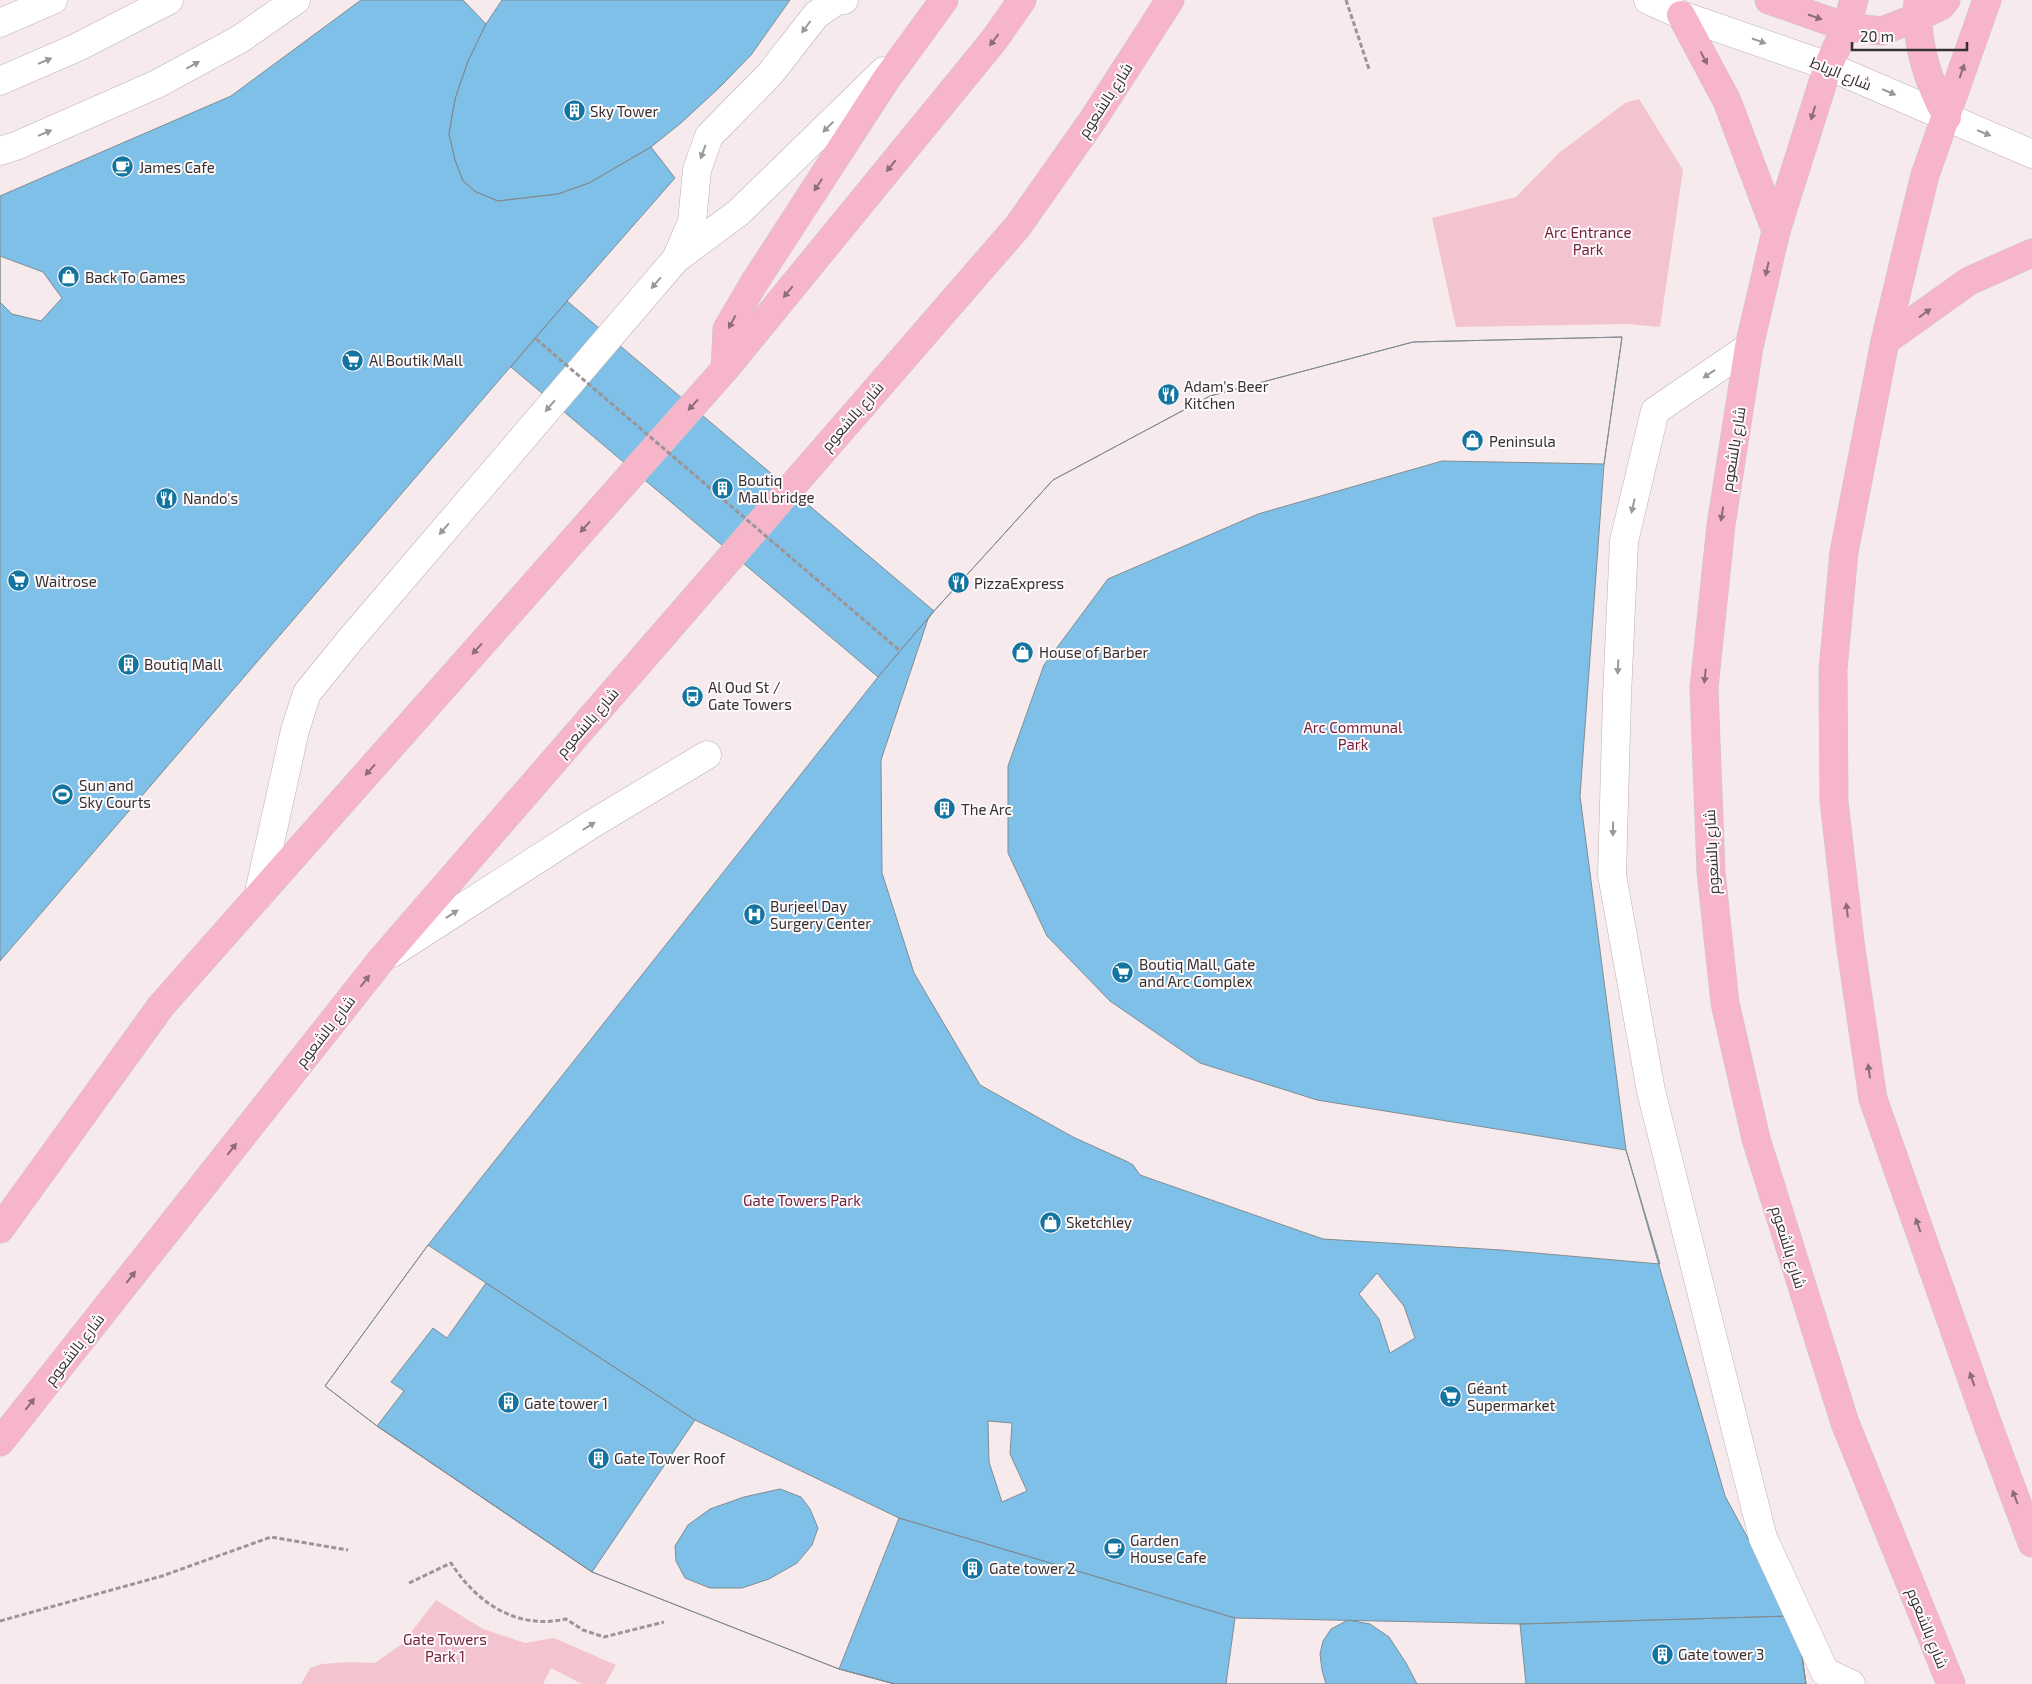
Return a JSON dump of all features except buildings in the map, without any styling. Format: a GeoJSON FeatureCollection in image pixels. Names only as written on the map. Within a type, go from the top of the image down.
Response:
{"type":"FeatureCollection","features":[{"type":"Feature","properties":{"kind":"main road"},"geometry":{"type":"LineString","coordinates":[[725,369],[728,329],[754,283],[885,80],[944,0]]}},
{"type":"Feature","properties":{"kind":"main road"},"geometry":{"type":"LineString","coordinates":[[0,1229],[161,1006],[725,369],[994,40],[1022,0]]}},
{"type":"Feature","properties":{"kind":"main road","name":"شارع بالشعوم"},"geometry":{"type":"LineString","coordinates":[[0,1442],[382,959],[1018,226],[1094,118],[1170,0]]}},
{"type":"Feature","properties":{"kind":"main road"},"geometry":{"type":"LineString","coordinates":[[1769,0],[1846,27],[1882,31],[1918,8],[1941,6],[1946,0]]}},
{"type":"Feature","properties":{"kind":"main road","name":"شارع بالشعوم"},"geometry":{"type":"LineString","coordinates":[[1854,0],[1846,27],[1828,66],[1776,231],[1749,347],[1721,526],[1704,688],[1710,872],[1725,1003],[1756,1139],[1845,1423],[1951,1684]]}},
{"type":"Feature","properties":{"kind":"main road"},"geometry":{"type":"LineString","coordinates":[[1986,0],[1947,118],[1925,176],[1885,341],[1844,552],[1833,670],[1834,801],[1850,942],[1873,1099],[1988,1425],[2032,1543]]}},
{"type":"Feature","properties":{"kind":"main road"},"geometry":{"type":"LineString","coordinates":[[1918,8],[1923,60],[1936,98],[1947,118]]}},
{"type":"Feature","properties":{"kind":"main road"},"geometry":{"type":"LineString","coordinates":[[1681,15],[1727,101],[1776,231]]}},
{"type":"Feature","properties":{"kind":"main road"},"geometry":{"type":"LineString","coordinates":[[1885,341],[1969,281],[2032,253]]}},
{"type":"Feature","properties":{"kind":"street"},"geometry":{"type":"LineString","coordinates":[[0,23],[54,0]]}},
{"type":"Feature","properties":{"kind":"street"},"geometry":{"type":"LineString","coordinates":[[0,81],[78,47],[169,0]]}},
{"type":"Feature","properties":{"kind":"street"},"geometry":{"type":"LineString","coordinates":[[0,151],[16,146],[157,84],[240,39],[296,0]]}},
{"type":"Feature","properties":{"kind":"street"},"geometry":{"type":"LineString","coordinates":[[676,259],[692,222],[697,170],[708,136],[770,74],[816,14],[836,1],[844,0]]}},
{"type":"Feature","properties":{"kind":"street","name":"شارع الرباط"},"geometry":{"type":"LineString","coordinates":[[1648,0],[1681,15],[1828,66],[2032,154]]}},
{"type":"Feature","properties":{"kind":"street"},"geometry":{"type":"LineString","coordinates":[[258,897],[295,730],[307,693],[350,640],[676,259],[738,213],[912,44]]}},
{"type":"Feature","properties":{"kind":"street"},"geometry":{"type":"LineString","coordinates":[[1749,347],[1655,411],[1624,541],[1612,875],[1651,1091],[1763,1538],[1824,1672],[1851,1684]]}},
{"type":"Feature","properties":{"kind":"street"},"geometry":{"type":"LineString","coordinates":[[382,959],[592,824],[706,755]]}},
{"type":"Feature","properties":{"kind":"path"},"geometry":{"type":"LineString","coordinates":[[1346,0],[1369,69]]}},
{"type":"Feature","properties":{"kind":"path"},"geometry":{"type":"LineString","coordinates":[[536,339],[900,651]]}},
{"type":"Feature","properties":{"kind":"path"},"geometry":{"type":"LineString","coordinates":[[0,1621],[162,1576],[271,1537],[348,1550]]}},
{"type":"Feature","properties":{"kind":"path"},"geometry":{"type":"LineString","coordinates":[[409,1583],[451,1563],[464,1582],[480,1598],[500,1610],[522,1619],[536,1622],[552,1622],[566,1619],[583,1630],[604,1637],[664,1622]]}},
{"type":"Feature","properties":{"kind":"green space","name":"Arc Entrance Park"},"geometry":{"type":"Polygon","coordinates":[[[1639,99],[1683,170],[1660,327],[1627,324],[1456,327],[1432,218],[1516,197],[1559,153],[1625,103],[1639,99]]]}},
{"type":"Feature","properties":{"kind":"green space","name":"Gate Towers Park 1"},"geometry":{"type":"Polygon","coordinates":[[[436,1600],[483,1629],[525,1643],[554,1638],[616,1665],[605,1684],[582,1684],[551,1668],[543,1684],[301,1684],[310,1668],[322,1664],[348,1662],[375,1663],[402,1644],[436,1600]]]}},
{"type":"Feature","properties":{"kind":"place","name":"Sky Tower"},"geometry":{"type":"Point","coordinates":[574,111]}},
{"type":"Feature","properties":{"kind":"place","name":"James Cafe"},"geometry":{"type":"Point","coordinates":[123,167]}},
{"type":"Feature","properties":{"kind":"place","name":"Back To Games"},"geometry":{"type":"Point","coordinates":[69,277]}},
{"type":"Feature","properties":{"kind":"place","name":"Al Boutik Mall"},"geometry":{"type":"Point","coordinates":[353,360]}},
{"type":"Feature","properties":{"kind":"place","name":"Adam's Beer Kitchen"},"geometry":{"type":"Point","coordinates":[1168,395]}},
{"type":"Feature","properties":{"kind":"place","name":"Peninsula"},"geometry":{"type":"Point","coordinates":[1473,441]}},
{"type":"Feature","properties":{"kind":"place","name":"Boutiq Mall bridge"},"geometry":{"type":"Point","coordinates":[722,489]}},
{"type":"Feature","properties":{"kind":"place","name":"Nando's"},"geometry":{"type":"Point","coordinates":[167,498]}},
{"type":"Feature","properties":{"kind":"place","name":"Waitrose"},"geometry":{"type":"Point","coordinates":[19,581]}},
{"type":"Feature","properties":{"kind":"place","name":"PizzaExpress"},"geometry":{"type":"Point","coordinates":[958,583]}},
{"type":"Feature","properties":{"kind":"place","name":"House of Barber"},"geometry":{"type":"Point","coordinates":[1023,652]}},
{"type":"Feature","properties":{"kind":"place","name":"Boutiq Mall"},"geometry":{"type":"Point","coordinates":[128,664]}},
{"type":"Feature","properties":{"kind":"place","name":"Al Oud St / Gate Towers"},"geometry":{"type":"Point","coordinates":[692,696]}},
{"type":"Feature","properties":{"kind":"place","name":"Sun and Sky Courts"},"geometry":{"type":"Point","coordinates":[63,794]}},
{"type":"Feature","properties":{"kind":"place","name":"The Arc"},"geometry":{"type":"Point","coordinates":[945,809]}},
{"type":"Feature","properties":{"kind":"place","name":"Burjeel Day Surgery Center"},"geometry":{"type":"Point","coordinates":[754,915]}},
{"type":"Feature","properties":{"kind":"place","name":"Boutiq Mall, Gate and Arc Complex"},"geometry":{"type":"Point","coordinates":[1123,973]}},
{"type":"Feature","properties":{"kind":"place","name":"Sketchley"},"geometry":{"type":"Point","coordinates":[1050,1222]}},
{"type":"Feature","properties":{"kind":"place","name":"Géant Supermarket"},"geometry":{"type":"Point","coordinates":[1451,1397]}},
{"type":"Feature","properties":{"kind":"place","name":"Gate tower 1"},"geometry":{"type":"Point","coordinates":[508,1403]}},
{"type":"Feature","properties":{"kind":"place","name":"Gate Tower Roof"},"geometry":{"type":"Point","coordinates":[598,1458]}},
{"type":"Feature","properties":{"kind":"place","name":"Garden House Cafe"},"geometry":{"type":"Point","coordinates":[1114,1549]}},
{"type":"Feature","properties":{"kind":"place","name":"Gate tower 2"},"geometry":{"type":"Point","coordinates":[973,1568]}},
{"type":"Feature","properties":{"kind":"place","name":"Gate tower 3"},"geometry":{"type":"Point","coordinates":[1662,1654]}},
{"type":"Feature","properties":{"kind":"park label","name":"Arc Communal Park"},"geometry":{"type":"Point","coordinates":[1353,736]}},
{"type":"Feature","properties":{"kind":"park label","name":"Gate Towers Park"},"geometry":{"type":"Point","coordinates":[802,1200]}}]}
